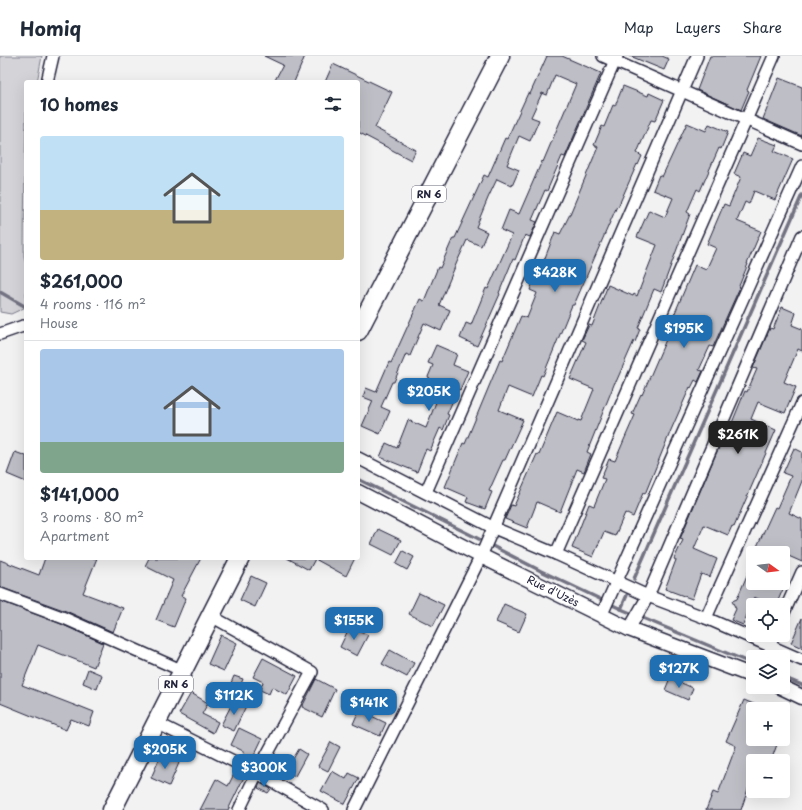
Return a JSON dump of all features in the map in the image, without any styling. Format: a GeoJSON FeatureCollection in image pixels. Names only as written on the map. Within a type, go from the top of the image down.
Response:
{"type":"FeatureCollection","features":[{"type":"Feature","properties":{"kind":"main road","name":"RN 6"},"geometry":{"type":"LineString","coordinates":[[360,327],[500,56]]}},
{"type":"Feature","properties":{"kind":"main road","name":"RN 6"},"geometry":{"type":"LineString","coordinates":[[112,810],[239,560]]}},
{"type":"Feature","properties":{"kind":"street"},"geometry":{"type":"LineString","coordinates":[[47,80],[53,56]]}},
{"type":"Feature","properties":{"kind":"street"},"geometry":{"type":"LineString","coordinates":[[603,56],[616,59],[682,91],[802,144]]}},
{"type":"Feature","properties":{"kind":"street"},"geometry":{"type":"LineString","coordinates":[[354,810],[482,556],[697,56]]}},
{"type":"Feature","properties":{"kind":"street"},"geometry":{"type":"LineString","coordinates":[[556,554],[774,56]]}},
{"type":"Feature","properties":{"kind":"street"},"geometry":{"type":"LineString","coordinates":[[426,492],[616,59]]}},
{"type":"Feature","properties":{"kind":"street"},"geometry":{"type":"LineString","coordinates":[[602,614],[802,166]]}},
{"type":"Feature","properties":{"kind":"street"},"geometry":{"type":"LineString","coordinates":[[629,629],[648,596],[802,236]]}},
{"type":"Feature","properties":{"kind":"street"},"geometry":{"type":"LineString","coordinates":[[1,333],[24,326]]}},
{"type":"Feature","properties":{"kind":"street"},"geometry":{"type":"LineString","coordinates":[[706,618],[802,403]]}},
{"type":"Feature","properties":{"kind":"street"},"geometry":{"type":"LineString","coordinates":[[360,459],[494,528],[556,554],[648,596],[706,618],[802,660]]}},
{"type":"Feature","properties":{"kind":"street","name":"Rue d'Uzès"},"geometry":{"type":"LineString","coordinates":[[360,493],[482,556],[602,614],[629,629],[746,673]]}},
{"type":"Feature","properties":{"kind":"street"},"geometry":{"type":"LineString","coordinates":[[790,599],[802,572]]}},
{"type":"Feature","properties":{"kind":"street"},"geometry":{"type":"LineString","coordinates":[[0,594],[64,618],[183,671]]}},
{"type":"Feature","properties":{"kind":"street"},"geometry":{"type":"LineString","coordinates":[[211,616],[312,672],[257,773],[239,810]]}},
{"type":"Feature","properties":{"kind":"street"},"geometry":{"type":"LineString","coordinates":[[769,646],[771,642]]}},
{"type":"Feature","properties":{"kind":"street"},"geometry":{"type":"LineString","coordinates":[[790,691],[802,697]]}},
{"type":"Feature","properties":{"kind":"street"},"geometry":{"type":"LineString","coordinates":[[157,723],[257,773],[322,810]]}},
{"type":"Feature","properties":{"kind":"shaded area"},"geometry":{"type":"Polygon","coordinates":[[[0,56],[42,56],[37,80],[24,80],[24,308],[11,314],[0,312],[0,56]]]}},
{"type":"Feature","properties":{"kind":"building"},"geometry":{"type":"Polygon","coordinates":[[[264,56],[305,56],[295,80],[275,80],[283,65],[264,56]]]}},
{"type":"Feature","properties":{"kind":"building"},"geometry":{"type":"Polygon","coordinates":[[[547,56],[562,56],[601,73],[565,157],[562,156],[547,191],[545,190],[532,220],[537,222],[530,237],[525,235],[515,260],[513,259],[499,293],[500,294],[477,346],[460,338],[466,323],[471,325],[486,288],[488,289],[512,235],[501,230],[509,210],[519,214],[576,84],[555,75],[547,95],[542,93],[531,117],[539,120],[530,141],[519,136],[507,165],[519,170],[512,186],[497,179],[488,198],[476,227],[487,232],[481,246],[467,240],[457,262],[439,305],[450,310],[441,331],[424,323],[410,356],[406,354],[381,407],[390,411],[380,434],[362,426],[373,401],[363,397],[366,388],[376,392],[420,299],[424,301],[438,267],[440,268],[453,238],[455,238],[484,175],[488,177],[505,138],[507,139],[547,56]]]}},
{"type":"Feature","properties":{"kind":"building"},"geometry":{"type":"Polygon","coordinates":[[[630,56],[662,56],[669,59],[664,70],[630,56]]]}},
{"type":"Feature","properties":{"kind":"building"},"geometry":{"type":"Polygon","coordinates":[[[710,56],[761,56],[747,90],[749,91],[741,110],[697,90],[710,56]]]}},
{"type":"Feature","properties":{"kind":"building"},"geometry":{"type":"Polygon","coordinates":[[[333,64],[392,92],[375,128],[416,150],[411,160],[360,133],[360,80],[326,80],[333,64]]]}},
{"type":"Feature","properties":{"kind":"building"},"geometry":{"type":"Polygon","coordinates":[[[779,78],[802,87],[802,136],[763,119],[779,78]]]}},
{"type":"Feature","properties":{"kind":"building"},"geometry":{"type":"Polygon","coordinates":[[[623,86],[648,96],[649,93],[664,100],[655,121],[651,120],[637,153],[642,156],[618,207],[617,206],[574,305],[572,305],[543,376],[541,375],[532,397],[508,387],[499,410],[523,420],[489,491],[492,492],[485,509],[466,502],[468,497],[445,487],[463,443],[465,444],[500,360],[502,361],[521,316],[527,318],[537,293],[530,290],[536,275],[538,276],[555,232],[560,234],[570,214],[598,147],[594,145],[602,126],[604,127],[613,105],[615,106],[623,86]]]}},
{"type":"Feature","properties":{"kind":"building"},"geometry":{"type":"Polygon","coordinates":[[[687,123],[706,131],[709,124],[728,132],[721,149],[719,148],[700,191],[697,189],[687,212],[690,214],[661,292],[654,289],[638,328],[640,329],[635,342],[634,341],[615,382],[587,452],[591,454],[584,472],[577,469],[560,512],[537,502],[527,528],[505,519],[511,505],[514,506],[537,454],[539,455],[557,412],[581,421],[594,389],[570,379],[586,342],[582,340],[589,325],[592,326],[608,285],[633,296],[634,294],[637,296],[657,245],[637,237],[649,210],[665,217],[673,198],[653,190],[659,175],[662,177],[687,123]]]}},
{"type":"Feature","properties":{"kind":"building"},"geometry":{"type":"Polygon","coordinates":[[[758,138],[777,145],[774,151],[793,159],[775,200],[754,191],[749,204],[745,202],[737,221],[761,231],[747,264],[739,286],[740,287],[713,347],[710,346],[699,370],[703,371],[698,382],[695,380],[691,388],[690,387],[645,494],[643,493],[633,517],[625,513],[615,536],[604,532],[593,557],[572,548],[589,504],[594,506],[605,479],[601,478],[609,459],[615,461],[635,415],[632,414],[641,394],[642,395],[671,328],[669,327],[695,265],[706,270],[716,248],[707,244],[724,204],[729,206],[741,177],[734,174],[743,153],[750,156],[758,138]]]}},
{"type":"Feature","properties":{"kind":"building"},"geometry":{"type":"Polygon","coordinates":[[[782,307],[796,313],[792,325],[802,329],[802,351],[798,349],[784,382],[796,387],[785,413],[758,402],[751,419],[776,430],[734,527],[732,526],[728,535],[704,525],[694,549],[717,559],[710,577],[701,574],[692,599],[665,589],[676,560],[674,559],[683,540],[680,539],[715,456],[725,435],[727,435],[745,391],[747,392],[757,369],[753,368],[770,328],[773,329],[782,307]]]}},
{"type":"Feature","properties":{"kind":"building"},"geometry":{"type":"Polygon","coordinates":[[[436,345],[457,354],[453,365],[468,371],[447,414],[449,415],[443,430],[440,428],[430,451],[426,449],[417,472],[380,457],[386,443],[397,448],[408,420],[426,428],[438,397],[425,391],[430,378],[428,377],[433,365],[428,363],[436,345]]]}},
{"type":"Feature","properties":{"kind":"building"},"geometry":{"type":"Polygon","coordinates":[[[794,448],[802,452],[802,481],[789,513],[802,519],[802,562],[790,557],[790,546],[757,546],[775,507],[777,508],[791,476],[783,473],[794,448]]]}},
{"type":"Feature","properties":{"kind":"building"},"geometry":{"type":"Polygon","coordinates":[[[15,452],[24,455],[24,481],[7,474],[15,452]]]}},
{"type":"Feature","properties":{"kind":"building"},"geometry":{"type":"Polygon","coordinates":[[[378,529],[401,540],[393,555],[371,544],[378,529]]]}},
{"type":"Feature","properties":{"kind":"building"},"geometry":{"type":"Polygon","coordinates":[[[403,551],[414,557],[407,570],[396,564],[403,551]]]}},
{"type":"Feature","properties":{"kind":"building"},"geometry":{"type":"Polygon","coordinates":[[[0,560],[39,575],[44,560],[96,560],[83,593],[123,608],[113,632],[66,611],[0,587],[0,560]]]}},
{"type":"Feature","properties":{"kind":"building"},"geometry":{"type":"Polygon","coordinates":[[[148,560],[200,560],[181,596],[186,598],[174,627],[156,620],[173,580],[145,566],[148,560]]]}},
{"type":"Feature","properties":{"kind":"building"},"geometry":{"type":"Polygon","coordinates":[[[291,560],[314,560],[309,570],[291,560]]]}},
{"type":"Feature","properties":{"kind":"building"},"geometry":{"type":"Polygon","coordinates":[[[317,560],[354,560],[346,576],[317,560]]]}},
{"type":"Feature","properties":{"kind":"building"},"geometry":{"type":"Polygon","coordinates":[[[251,576],[266,583],[255,607],[240,600],[251,576]]]}},
{"type":"Feature","properties":{"kind":"building"},"geometry":{"type":"Polygon","coordinates":[[[746,578],[746,590],[783,590],[779,598],[746,598],[746,618],[743,625],[731,620],[736,609],[732,601],[737,599],[746,578]]]}},
{"type":"Feature","properties":{"kind":"building"},"geometry":{"type":"Polygon","coordinates":[[[419,593],[444,605],[433,626],[409,614],[419,593]]]}},
{"type":"Feature","properties":{"kind":"building"},"geometry":{"type":"Polygon","coordinates":[[[0,601],[61,624],[103,643],[94,667],[38,645],[22,685],[94,712],[89,726],[71,719],[66,730],[0,703],[0,601]]]}},
{"type":"Feature","properties":{"kind":"building"},"geometry":{"type":"Polygon","coordinates":[[[504,604],[527,614],[519,632],[496,622],[504,604]]]}},
{"type":"Feature","properties":{"kind":"building"},"geometry":{"type":"Polygon","coordinates":[[[802,618],[802,648],[791,643],[802,618]]]}},
{"type":"Feature","properties":{"kind":"building"},"geometry":{"type":"Polygon","coordinates":[[[350,626],[368,635],[357,656],[340,647],[350,626]]]}},
{"type":"Feature","properties":{"kind":"building"},"geometry":{"type":"Polygon","coordinates":[[[221,635],[237,643],[224,671],[208,664],[221,635]]]}},
{"type":"Feature","properties":{"kind":"building"},"geometry":{"type":"Polygon","coordinates":[[[390,650],[414,663],[407,677],[382,664],[390,650]]]}},
{"type":"Feature","properties":{"kind":"building"},"geometry":{"type":"Polygon","coordinates":[[[263,658],[297,676],[287,695],[272,687],[269,694],[260,690],[263,682],[253,677],[263,658]]]}},
{"type":"Feature","properties":{"kind":"building"},"geometry":{"type":"Polygon","coordinates":[[[88,669],[102,675],[97,689],[83,683],[88,669]]]}},
{"type":"Feature","properties":{"kind":"building"},"geometry":{"type":"Polygon","coordinates":[[[234,676],[243,679],[237,694],[228,690],[234,676]]]}},
{"type":"Feature","properties":{"kind":"building"},"geometry":{"type":"Polygon","coordinates":[[[670,678],[693,688],[688,700],[665,690],[670,678]]]}},
{"type":"Feature","properties":{"kind":"building"},"geometry":{"type":"Polygon","coordinates":[[[316,679],[335,689],[322,717],[302,707],[316,679]]]}},
{"type":"Feature","properties":{"kind":"building"},"geometry":{"type":"Polygon","coordinates":[[[191,693],[208,703],[202,714],[218,722],[213,733],[179,714],[191,693]]]}},
{"type":"Feature","properties":{"kind":"building"},"geometry":{"type":"Polygon","coordinates":[[[234,700],[246,706],[234,731],[221,725],[234,700]]]}},
{"type":"Feature","properties":{"kind":"building"},"geometry":{"type":"Polygon","coordinates":[[[744,700],[749,702],[746,702],[746,746],[776,746],[774,754],[746,754],[746,795],[741,810],[706,810],[713,792],[718,794],[736,746],[726,741],[744,700]]]}},
{"type":"Feature","properties":{"kind":"building"},"geometry":{"type":"Polygon","coordinates":[[[359,710],[386,723],[380,736],[353,724],[359,710]]]}},
{"type":"Feature","properties":{"kind":"building"},"geometry":{"type":"Polygon","coordinates":[[[239,728],[262,739],[251,762],[242,758],[245,752],[231,745],[239,728]]]}},
{"type":"Feature","properties":{"kind":"building"},"geometry":{"type":"Polygon","coordinates":[[[331,742],[340,747],[328,771],[318,766],[331,742]]]}},
{"type":"Feature","properties":{"kind":"building"},"geometry":{"type":"Polygon","coordinates":[[[299,749],[307,754],[295,776],[286,771],[299,749]]]}},
{"type":"Feature","properties":{"kind":"building"},"geometry":{"type":"Polygon","coordinates":[[[161,755],[179,763],[169,786],[151,778],[161,755]]]}},
{"type":"Feature","properties":{"kind":"building"},"geometry":{"type":"Polygon","coordinates":[[[236,770],[245,775],[228,810],[200,810],[216,779],[228,786],[236,770]]]}},
{"type":"Feature","properties":{"kind":"building"},"geometry":{"type":"Polygon","coordinates":[[[332,771],[346,779],[349,773],[359,778],[345,804],[321,791],[332,771]]]}},
{"type":"Feature","properties":{"kind":"building"},"geometry":{"type":"Polygon","coordinates":[[[260,783],[271,789],[268,793],[258,788],[260,783]]]}},
{"type":"Feature","properties":{"kind":"waterway"},"geometry":{"type":"LineString","coordinates":[[634,579],[802,195]]}},
{"type":"Feature","properties":{"kind":"waterway"},"geometry":{"type":"LineString","coordinates":[[0,292],[24,306]]}},
{"type":"Feature","properties":{"kind":"waterway"},"geometry":{"type":"LineString","coordinates":[[360,480],[541,571],[621,609],[746,661]]}},
{"type":"Feature","properties":{"kind":"waterway"},"geometry":{"type":"LineString","coordinates":[[621,609],[627,595]]}},
{"type":"Feature","properties":{"kind":"waterway"},"geometry":{"type":"LineString","coordinates":[[790,680],[802,685]]}}]}
